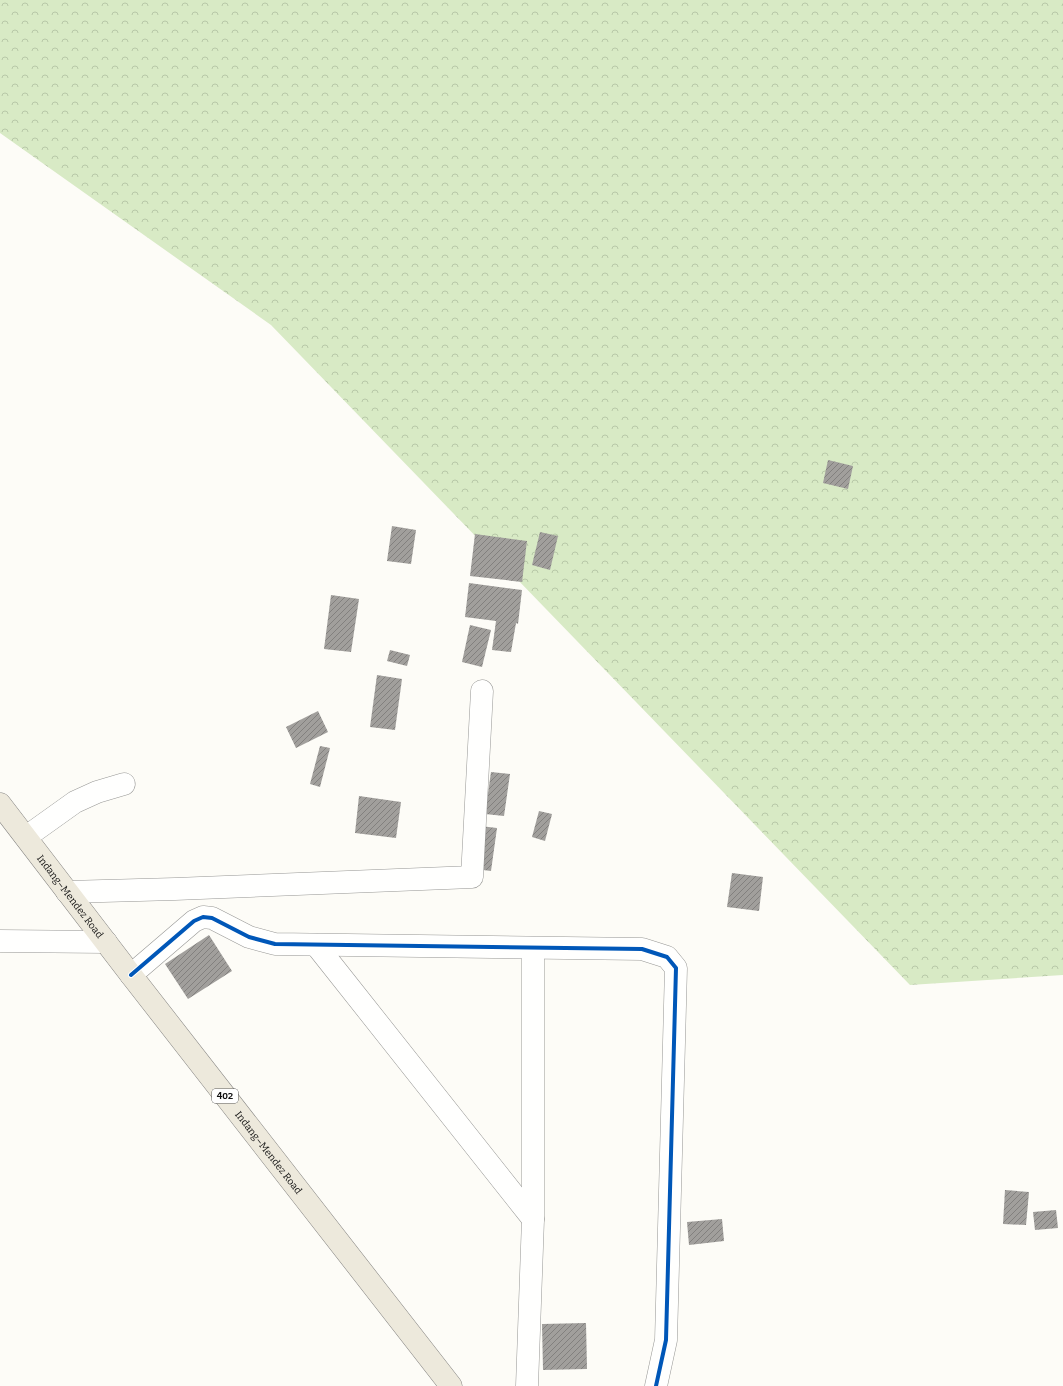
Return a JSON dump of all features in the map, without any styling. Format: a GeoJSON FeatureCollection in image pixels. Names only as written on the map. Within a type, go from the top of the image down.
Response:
{"type":"FeatureCollection","features":[{"type":"Feature","properties":{"kind":"main road","name":"Indang–Mendez Road"},"geometry":{"type":"LineString","coordinates":[[0,804],[451,1386]]}},
{"type":"Feature","properties":{"kind":"street"},"geometry":{"type":"LineString","coordinates":[[67,892],[472,877],[482,692]]}},
{"type":"Feature","properties":{"kind":"street"},"geometry":{"type":"LineString","coordinates":[[26,837],[75,802],[97,792],[124,784]]}},
{"type":"Feature","properties":{"kind":"street"},"geometry":{"type":"LineString","coordinates":[[131,975],[194,921],[202,917],[212,918],[249,938],[275,944],[642,949],[667,957],[676,968],[666,1340],[656,1386]]}},
{"type":"Feature","properties":{"kind":"street"},"geometry":{"type":"LineString","coordinates":[[0,941],[106,942]]}},
{"type":"Feature","properties":{"kind":"street"},"geometry":{"type":"LineString","coordinates":[[316,945],[533,1218]]}},
{"type":"Feature","properties":{"kind":"street"},"geometry":{"type":"LineString","coordinates":[[527,1386],[533,1218],[533,948]]}},
{"type":"Feature","properties":{"kind":"green space"},"geometry":{"type":"Polygon","coordinates":[[[0,0],[1063,0],[1063,975],[910,985],[271,325],[0,133],[0,0]]]}},
{"type":"Feature","properties":{"kind":"building"},"geometry":{"type":"Polygon","coordinates":[[[828,460],[853,466],[848,489],[823,483],[828,460]]]}},
{"type":"Feature","properties":{"kind":"building"},"geometry":{"type":"Polygon","coordinates":[[[392,526],[416,530],[411,564],[387,561],[392,526]]]}},
{"type":"Feature","properties":{"kind":"building"},"geometry":{"type":"Polygon","coordinates":[[[540,532],[558,536],[550,570],[532,565],[540,532]]]}},
{"type":"Feature","properties":{"kind":"building"},"geometry":{"type":"Polygon","coordinates":[[[475,534],[527,541],[522,582],[470,576],[475,534]]]}},
{"type":"Feature","properties":{"kind":"building"},"geometry":{"type":"Polygon","coordinates":[[[469,583],[522,590],[518,624],[516,623],[511,652],[492,650],[496,621],[465,617],[469,583]]]}},
{"type":"Feature","properties":{"kind":"building"},"geometry":{"type":"Polygon","coordinates":[[[331,595],[359,599],[351,652],[324,649],[331,595]]]}},
{"type":"Feature","properties":{"kind":"building"},"geometry":{"type":"Polygon","coordinates":[[[470,625],[491,630],[482,667],[462,662],[470,625]]]}},
{"type":"Feature","properties":{"kind":"building"},"geometry":{"type":"Polygon","coordinates":[[[390,650],[410,655],[407,666],[387,661],[390,650]]]}},
{"type":"Feature","properties":{"kind":"building"},"geometry":{"type":"Polygon","coordinates":[[[377,675],[402,679],[395,730],[370,727],[377,675]]]}},
{"type":"Feature","properties":{"kind":"building"},"geometry":{"type":"Polygon","coordinates":[[[318,711],[328,732],[296,748],[286,727],[318,711]]]}},
{"type":"Feature","properties":{"kind":"building"},"geometry":{"type":"Polygon","coordinates":[[[320,746],[330,748],[320,787],[310,784],[320,746]]]}},
{"type":"Feature","properties":{"kind":"building"},"geometry":{"type":"Polygon","coordinates":[[[491,772],[510,774],[504,816],[485,814],[491,772]]]}},
{"type":"Feature","properties":{"kind":"building"},"geometry":{"type":"Polygon","coordinates":[[[359,796],[401,802],[396,838],[355,833],[359,796]]]}},
{"type":"Feature","properties":{"kind":"building"},"geometry":{"type":"Polygon","coordinates":[[[539,811],[552,814],[545,841],[532,837],[539,811]]]}},
{"type":"Feature","properties":{"kind":"building"},"geometry":{"type":"Polygon","coordinates":[[[480,826],[497,828],[491,871],[475,869],[480,826]]]}},
{"type":"Feature","properties":{"kind":"building"},"geometry":{"type":"Polygon","coordinates":[[[732,873],[763,877],[759,911],[727,907],[732,873]]]}},
{"type":"Feature","properties":{"kind":"building"},"geometry":{"type":"Polygon","coordinates":[[[209,935],[232,971],[188,999],[165,964],[209,935]]]}},
{"type":"Feature","properties":{"kind":"building"},"geometry":{"type":"Polygon","coordinates":[[[1005,1190],[1029,1192],[1026,1225],[1003,1224],[1005,1190]]]}},
{"type":"Feature","properties":{"kind":"building"},"geometry":{"type":"Polygon","coordinates":[[[1056,1210],[1058,1228],[1035,1230],[1033,1212],[1056,1210]]]}},
{"type":"Feature","properties":{"kind":"building"},"geometry":{"type":"Polygon","coordinates":[[[722,1219],[724,1241],[689,1245],[687,1222],[722,1219]]]}},
{"type":"Feature","properties":{"kind":"building"},"geometry":{"type":"Polygon","coordinates":[[[586,1323],[587,1369],[543,1370],[542,1324],[586,1323]]]}},
{"type":"Feature","properties":{"kind":"cycle path"},"geometry":{"type":"LineString","coordinates":[[131,975],[194,921],[203,917],[212,918],[249,937],[275,944],[642,949],[667,957],[676,968],[666,1340],[656,1386]]}}]}
